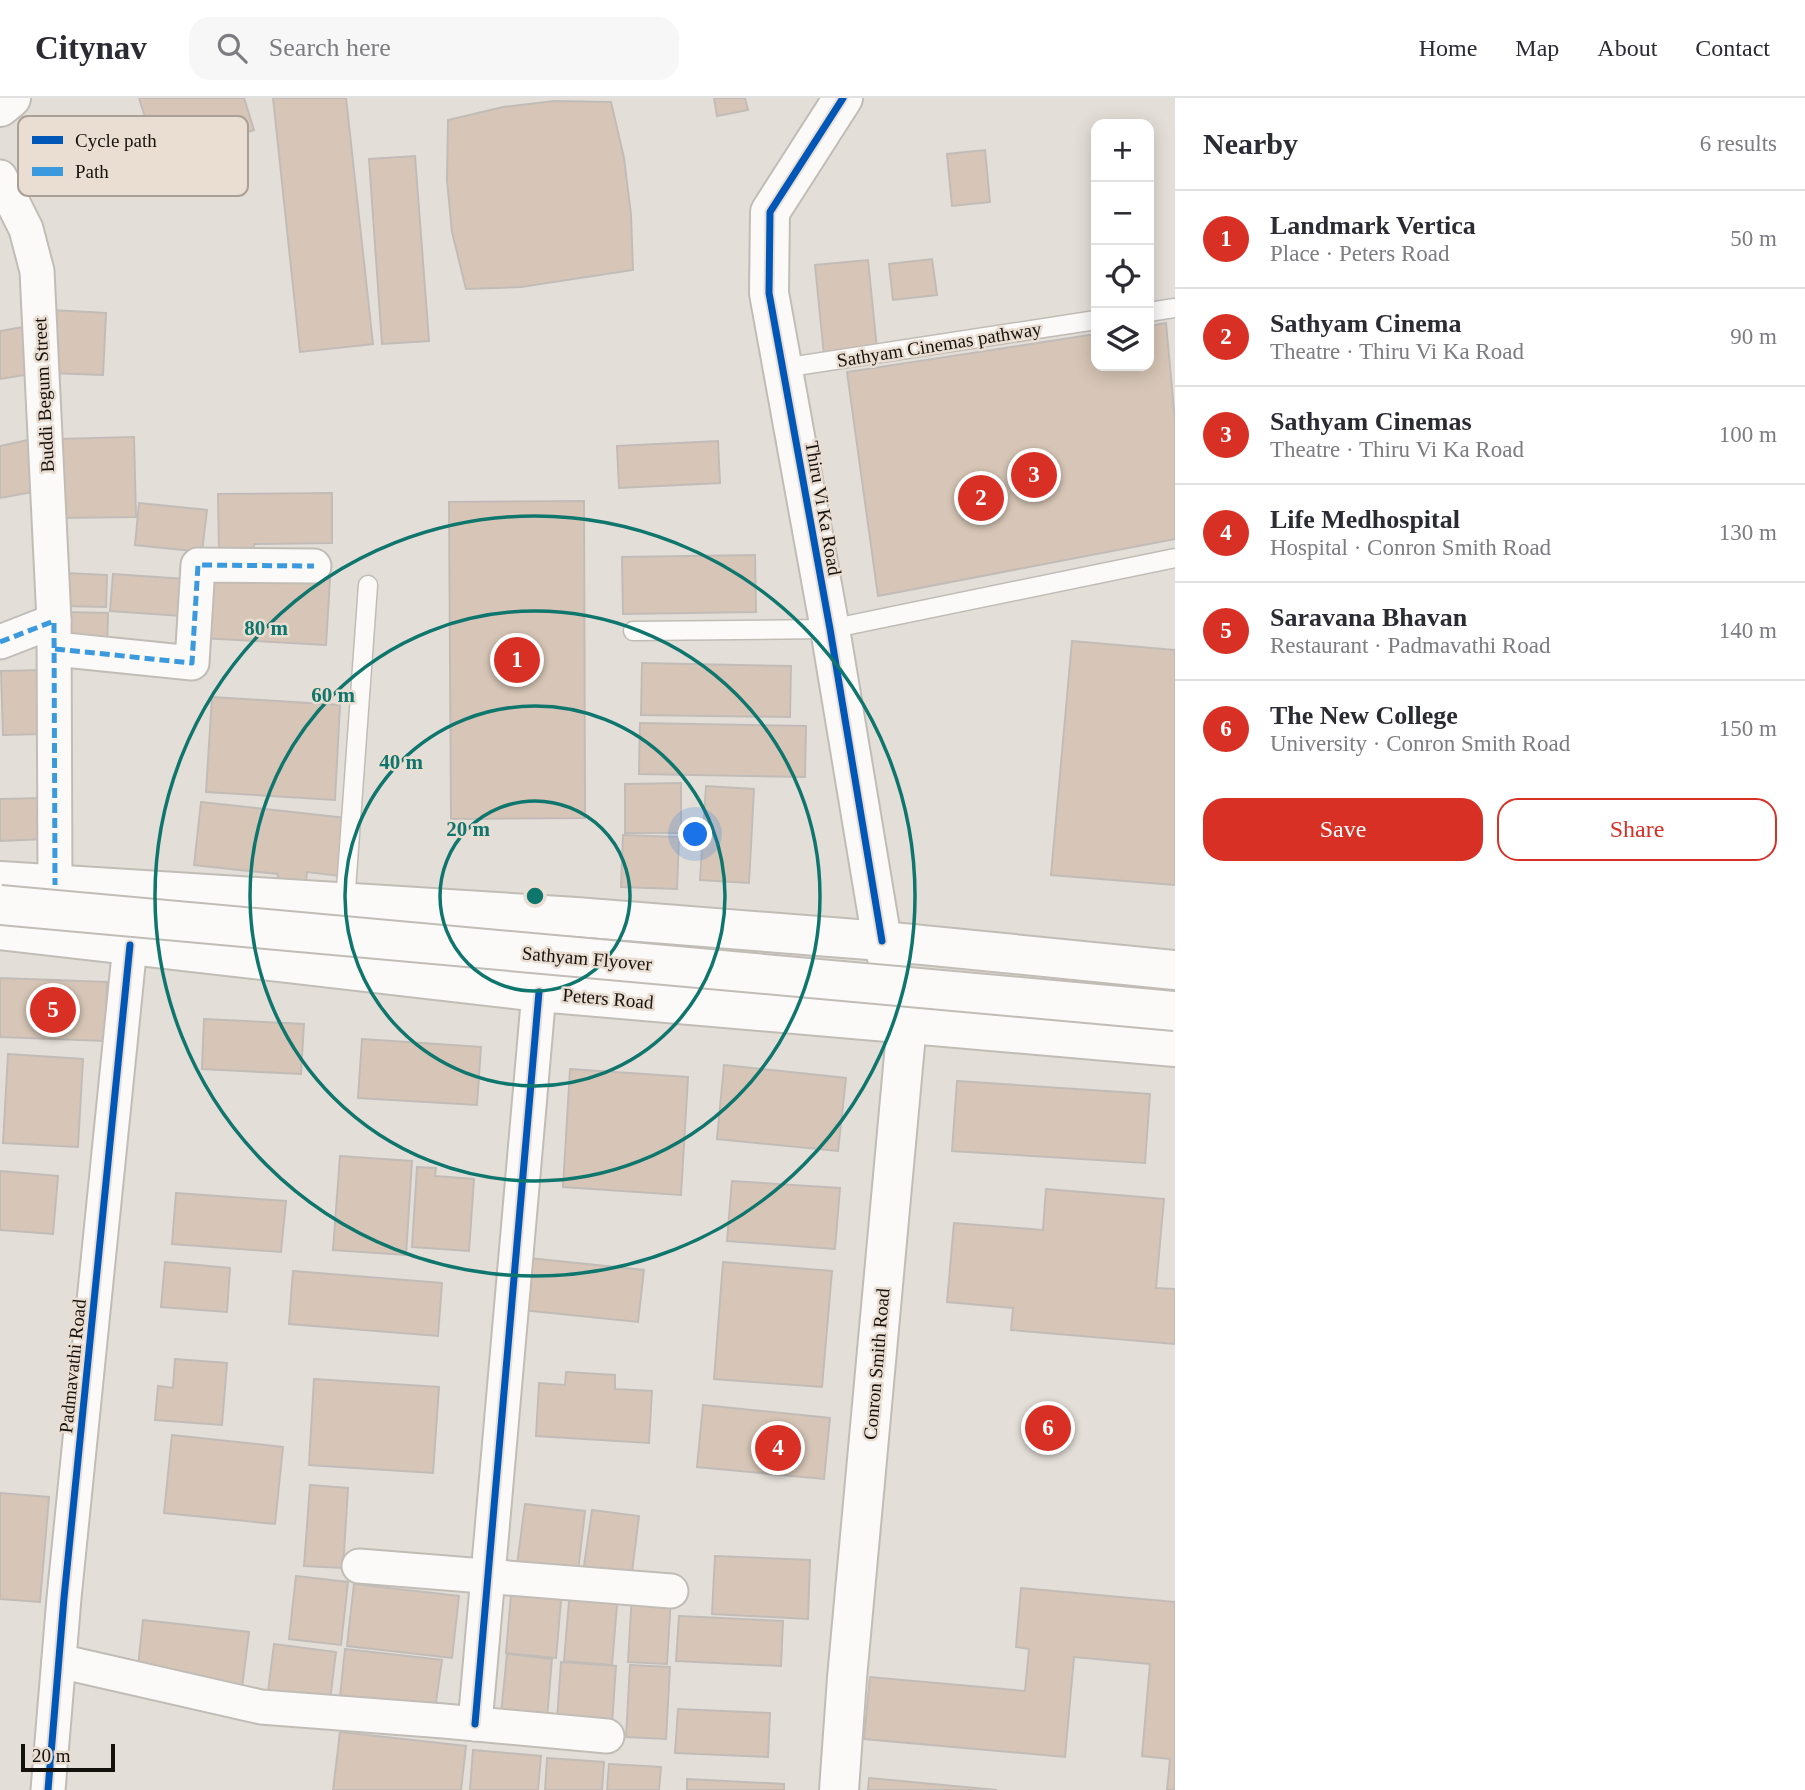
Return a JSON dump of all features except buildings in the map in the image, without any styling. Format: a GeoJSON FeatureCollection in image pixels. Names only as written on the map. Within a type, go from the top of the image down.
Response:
{"type":"FeatureCollection","features":[{"type":"Feature","properties":{"kind":"main road"},"geometry":{"type":"LineString","coordinates":[[0,107],[11,98]]}},
{"type":"Feature","properties":{"kind":"main road","name":"Thiru Vi Ka Road"},"geometry":{"type":"LineString","coordinates":[[843,98],[770,212],[769,293],[830,629],[882,942]]}},
{"type":"Feature","properties":{"kind":"main road"},"geometry":{"type":"LineString","coordinates":[[0,881],[576,917],[882,942],[1175,971]]}},
{"type":"Feature","properties":{"kind":"main road","name":"Sathyam Flyover"},"geometry":{"type":"LineString","coordinates":[[0,905],[1175,1011]]}},
{"type":"Feature","properties":{"kind":"main road","name":"Peters Road"},"geometry":{"type":"LineString","coordinates":[[0,930],[539,992],[1175,1046]]}},
{"type":"Feature","properties":{"kind":"main road","name":"Conron Smith Road"},"geometry":{"type":"LineString","coordinates":[[839,1790],[849,1650],[907,1023],[882,942]]}},
{"type":"Feature","properties":{"kind":"street","name":"Buddi Begum Street"},"geometry":{"type":"LineString","coordinates":[[0,177],[26,229],[37,271],[55,635],[55,885]]}},
{"type":"Feature","properties":{"kind":"street"},"geometry":{"type":"LineString","coordinates":[[0,642],[55,635],[192,663],[198,565],[314,566]]}},
{"type":"Feature","properties":{"kind":"street","name":"Padmavathi Road"},"geometry":{"type":"LineString","coordinates":[[48,1790],[130,945]]}},
{"type":"Feature","properties":{"kind":"street"},"geometry":{"type":"LineString","coordinates":[[475,1724],[539,992]]}},
{"type":"Feature","properties":{"kind":"street"},"geometry":{"type":"LineString","coordinates":[[359,1566],[671,1591]]}},
{"type":"Feature","properties":{"kind":"street"},"geometry":{"type":"LineString","coordinates":[[59,1661],[261,1707],[607,1736]]}},
{"type":"Feature","properties":{"kind":"lane"},"geometry":{"type":"LineString","coordinates":[[1154,311],[1175,308]]}},
{"type":"Feature","properties":{"kind":"lane","name":"Sathyam Cinemas pathway"},"geometry":{"type":"LineString","coordinates":[[783,368],[1091,321]]}},
{"type":"Feature","properties":{"kind":"lane"},"geometry":{"type":"LineString","coordinates":[[633,631],[830,629],[1175,558]]}},
{"type":"Feature","properties":{"kind":"lane"},"geometry":{"type":"LineString","coordinates":[[345,903],[368,585]]}},
{"type":"Feature","properties":{"kind":"marked path"},"geometry":{"type":"LineString","coordinates":[[55,649],[192,663],[198,565],[314,566]]}},
{"type":"Feature","properties":{"kind":"marked path"},"geometry":{"type":"LineString","coordinates":[[0,642],[54,621],[55,885]]}},
{"type":"Feature","properties":{"kind":"cycle path"},"geometry":{"type":"LineString","coordinates":[[843,98],[770,212],[769,293],[830,629],[882,941]]}},
{"type":"Feature","properties":{"kind":"cycle path"},"geometry":{"type":"LineString","coordinates":[[48,1790],[64,1598],[130,945]]}},
{"type":"Feature","properties":{"kind":"cycle path"},"geometry":{"type":"LineString","coordinates":[[475,1724],[539,992]]}},
{"type":"Feature","properties":{"kind":"place","name":"Sathyam Cinemas"},"geometry":{"type":"Point","coordinates":[1034,475]}},
{"type":"Feature","properties":{"kind":"place","name":"Sathyam Cinema"},"geometry":{"type":"Point","coordinates":[981,498]}},
{"type":"Feature","properties":{"kind":"place","name":"Landmark Vertica"},"geometry":{"type":"Point","coordinates":[517,660]}},
{"type":"Feature","properties":{"kind":"place","name":"Saravana Bhavan"},"geometry":{"type":"Point","coordinates":[53,1010]}},
{"type":"Feature","properties":{"kind":"place","name":"The New College"},"geometry":{"type":"Point","coordinates":[1048,1428]}},
{"type":"Feature","properties":{"kind":"place","name":"Life Medhospital"},"geometry":{"type":"Point","coordinates":[778,1448]}}]}
